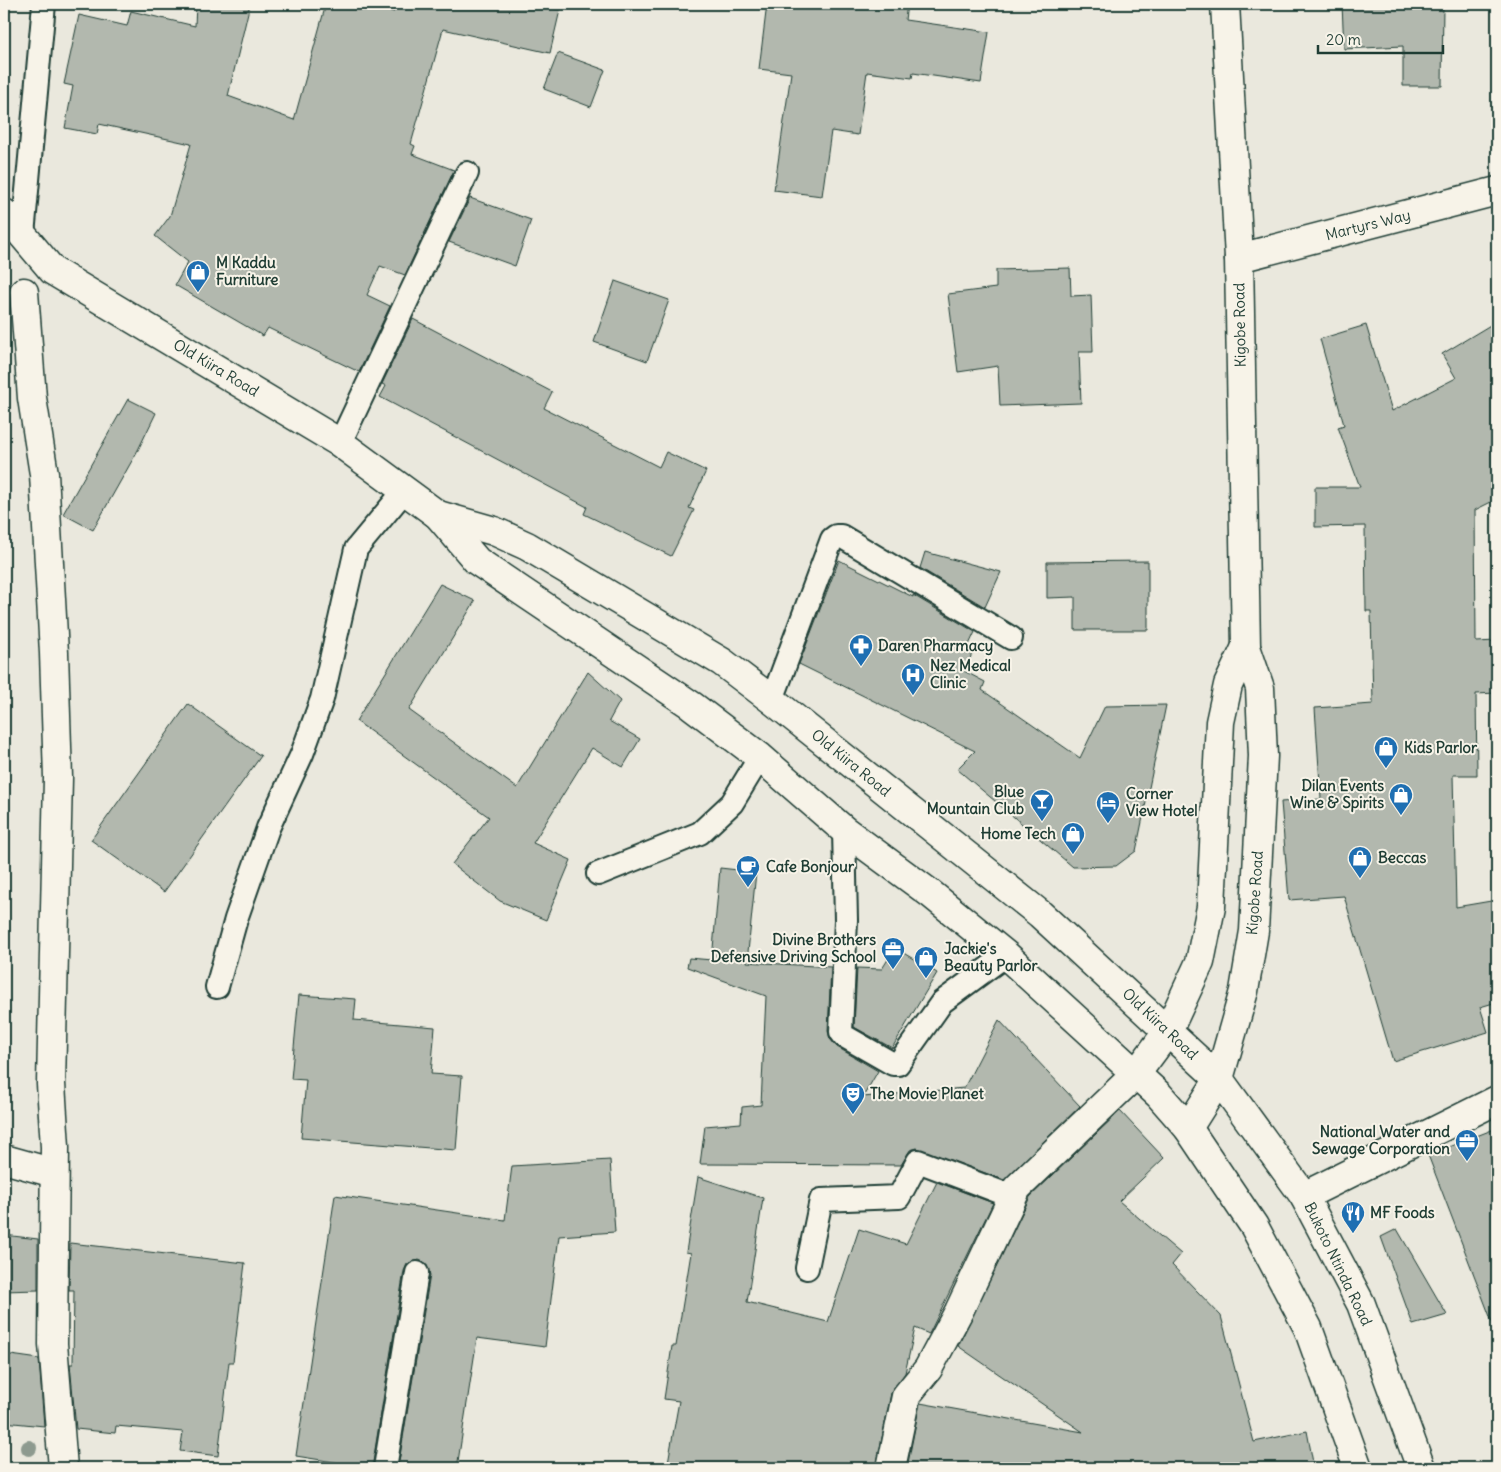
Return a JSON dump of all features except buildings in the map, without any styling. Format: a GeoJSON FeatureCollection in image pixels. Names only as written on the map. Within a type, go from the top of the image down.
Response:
{"type":"FeatureCollection","features":[{"type":"Feature","properties":{"kind":"street","name":"Kigobe Road"},"geometry":{"type":"LineString","coordinates":[[1188,1128],[1220,1079],[1244,991],[1254,921],[1263,739],[1260,688],[1246,647],[1239,258],[1223,4]]}},
{"type":"Feature","properties":{"kind":"street","name":"Martyrs Way"},"geometry":{"type":"LineString","coordinates":[[1239,258],[1497,191]]}},
{"type":"Feature","properties":{"kind":"street","name":"Old Kiira Road"},"geometry":{"type":"LineString","coordinates":[[4,212],[53,271],[340,443],[438,515],[477,561],[691,705],[760,757],[844,830],[931,894],[1006,955],[1136,1074],[1188,1128]]}},
{"type":"Feature","properties":{"kind":"street"},"geometry":{"type":"LineString","coordinates":[[53,271],[14,292],[44,474],[54,653],[58,778],[54,878],[51,1084],[54,1172],[53,1344],[64,1468]]}},
{"type":"Feature","properties":{"kind":"street","name":"Old Kiira Road"},"geometry":{"type":"LineString","coordinates":[[438,515],[494,531],[527,546],[722,662],[1040,914],[1220,1079]]}},
{"type":"Feature","properties":{"kind":"street","name":"Kigobe Road"},"geometry":{"type":"LineString","coordinates":[[891,1468],[906,1396],[928,1369],[937,1353],[1017,1188],[1136,1074],[1168,1031],[1200,962],[1211,907],[1220,722],[1228,685],[1246,647]]}},
{"type":"Feature","properties":{"kind":"street","name":"Bukoto Ntinda Road"},"geometry":{"type":"LineString","coordinates":[[1220,1079],[1304,1196],[1362,1304],[1421,1468]]}},
{"type":"Feature","properties":{"kind":"street"},"geometry":{"type":"LineString","coordinates":[[1304,1196],[1497,1100]]}},
{"type":"Feature","properties":{"kind":"street"},"geometry":{"type":"LineString","coordinates":[[1188,1128],[1254,1226],[1308,1328],[1358,1468]]}},
{"type":"Feature","properties":{"kind":"street"},"geometry":{"type":"LineString","coordinates":[[4,1160],[54,1172]]}},
{"type":"Feature","properties":{"kind":"lane"},"geometry":{"type":"LineString","coordinates":[[22,235],[44,4]]}},
{"type":"Feature","properties":{"kind":"lane"},"geometry":{"type":"LineString","coordinates":[[340,443],[467,173]]}},
{"type":"Feature","properties":{"kind":"lane"},"geometry":{"type":"LineString","coordinates":[[217,987],[236,919],[268,828],[302,754],[322,699],[356,549],[404,490]]}},
{"type":"Feature","properties":{"kind":"lane"},"geometry":{"type":"LineString","coordinates":[[772,700],[832,539],[836,536],[841,536],[1011,638]]}},
{"type":"Feature","properties":{"kind":"lane"},"geometry":{"type":"LineString","coordinates":[[598,874],[700,833],[732,802],[760,757]]}},
{"type":"Feature","properties":{"kind":"lane"},"geometry":{"type":"LineString","coordinates":[[844,830],[846,920],[841,1032],[844,1036],[894,1064],[898,1064],[942,1002],[1006,955]]}},
{"type":"Feature","properties":{"kind":"lane"},"geometry":{"type":"LineString","coordinates":[[807,1268],[821,1200],[899,1197],[918,1161],[1013,1197]]}},
{"type":"Feature","properties":{"kind":"lane"},"geometry":{"type":"LineString","coordinates":[[385,1468],[417,1273]]}},
{"type":"Feature","properties":{"kind":"place","name":"M Kaddu Furniture"},"geometry":{"type":"Point","coordinates":[198,293]}},
{"type":"Feature","properties":{"kind":"place","name":"Daren Pharmacy"},"geometry":{"type":"Point","coordinates":[861,667]}},
{"type":"Feature","properties":{"kind":"place","name":"Nez Medical Clinic"},"geometry":{"type":"Point","coordinates":[913,696]}},
{"type":"Feature","properties":{"kind":"place","name":"Kids Parlor"},"geometry":{"type":"Point","coordinates":[1386,769]}},
{"type":"Feature","properties":{"kind":"place","name":"Dilan Events Wine & Spirits"},"geometry":{"type":"Point","coordinates":[1401,816]}},
{"type":"Feature","properties":{"kind":"place","name":"Blue Mountain Club"},"geometry":{"type":"Point","coordinates":[1042,822]}},
{"type":"Feature","properties":{"kind":"place","name":"Corner View Hotel"},"geometry":{"type":"Point","coordinates":[1108,824]}},
{"type":"Feature","properties":{"kind":"place","name":"Home Tech"},"geometry":{"type":"Point","coordinates":[1073,855]}},
{"type":"Feature","properties":{"kind":"place","name":"Beccas"},"geometry":{"type":"Point","coordinates":[1360,879]}},
{"type":"Feature","properties":{"kind":"place","name":"Cafe Bonjour"},"geometry":{"type":"Point","coordinates":[748,888]}},
{"type":"Feature","properties":{"kind":"place","name":"Divine Brothers Defensive Driving School"},"geometry":{"type":"Point","coordinates":[893,970]}},
{"type":"Feature","properties":{"kind":"place","name":"Jackie's Beauty Parlor"},"geometry":{"type":"Point","coordinates":[926,979]}},
{"type":"Feature","properties":{"kind":"place","name":"The Movie Planet"},"geometry":{"type":"Point","coordinates":[853,1115]}},
{"type":"Feature","properties":{"kind":"place","name":"National Water and Sewage Corporation"},"geometry":{"type":"Point","coordinates":[1467,1162]}},
{"type":"Feature","properties":{"kind":"place","name":"MF Foods"},"geometry":{"type":"Point","coordinates":[1353,1234]}}]}
